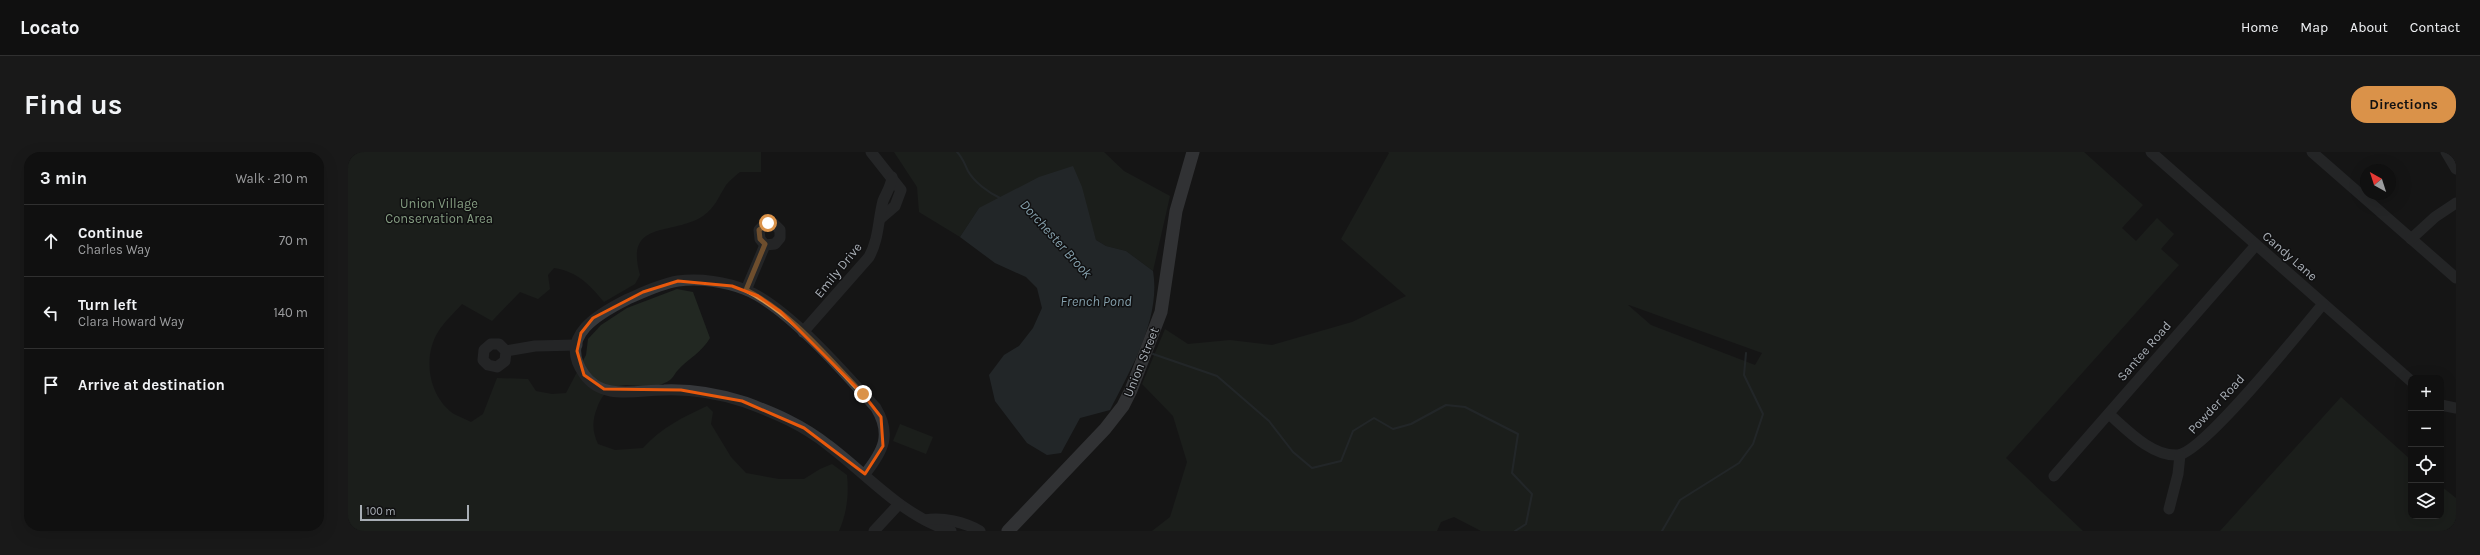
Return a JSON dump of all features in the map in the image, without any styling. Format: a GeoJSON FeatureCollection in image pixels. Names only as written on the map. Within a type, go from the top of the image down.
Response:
{"type":"FeatureCollection","features":[{"type":"Feature","properties":{"kind":"main road","name":"Union Street"},"geometry":{"type":"LineString","coordinates":[[1008,531],[1116,417],[1131,390],[1161,312],[1176,211],[1193,152]]}},
{"type":"Feature","properties":{"kind":"street","name":"Emily Drive"},"geometry":{"type":"LineString","coordinates":[[803,332],[869,257],[876,245],[882,203],[891,186],[892,177],[871,152]]}},
{"type":"Feature","properties":{"kind":"street","name":"Candy Lane"},"geometry":{"type":"LineString","coordinates":[[2151,152],[2408,379]]}},
{"type":"Feature","properties":{"kind":"street"},"geometry":{"type":"LineString","coordinates":[[2312,152],[2456,278]]}},
{"type":"Feature","properties":{"kind":"street"},"geometry":{"type":"LineString","coordinates":[[2446,152],[2456,169]]}},
{"type":"Feature","properties":{"kind":"street"},"geometry":{"type":"LineString","coordinates":[[2411,239],[2435,217],[2456,203]]}},
{"type":"Feature","properties":{"kind":"street"},"geometry":{"type":"LineString","coordinates":[[746,290],[765,244]]}},
{"type":"Feature","properties":{"kind":"street","name":"Santee Road"},"geometry":{"type":"LineString","coordinates":[[2054,476],[2256,245]]}},
{"type":"Feature","properties":{"kind":"street"},"geometry":{"type":"LineString","coordinates":[[865,474],[877,458],[883,446],[884,431],[881,417],[863,394],[803,332],[771,304],[746,290],[718,282],[698,280],[678,281],[661,285],[593,318],[581,333],[577,345],[577,357],[581,369],[588,379],[598,387],[616,392],[681,390],[742,401],[777,414],[804,428],[865,474],[899,504],[935,526],[951,531]]}},
{"type":"Feature","properties":{"kind":"street","name":"Powder Road"},"geometry":{"type":"LineString","coordinates":[[2180,455],[2194,448],[2211,433],[2323,304]]}},
{"type":"Feature","properties":{"kind":"street"},"geometry":{"type":"LineString","coordinates":[[506,351],[535,346],[577,345]]}},
{"type":"Feature","properties":{"kind":"street"},"geometry":{"type":"LineString","coordinates":[[2444,406],[2456,408]]}},
{"type":"Feature","properties":{"kind":"street"},"geometry":{"type":"LineString","coordinates":[[2109,414],[2146,444],[2164,452],[2180,455],[2178,474],[2169,509]]}},
{"type":"Feature","properties":{"kind":"street"},"geometry":{"type":"LineString","coordinates":[[874,531],[899,504]]}},
{"type":"Feature","properties":{"kind":"street"},"geometry":{"type":"LineString","coordinates":[[925,520],[936,518],[969,526],[980,531]]}},
{"type":"Feature","properties":{"kind":"highlighted area"},"geometry":{"type":"Polygon","coordinates":[[[678,281],[732,286],[758,296],[781,312],[863,394],[881,417],[883,446],[865,474],[804,428],[742,401],[681,390],[604,389],[584,375],[577,351],[581,333],[593,318],[643,292],[678,281]]]}},
{"type":"Feature","properties":{"kind":"green space","name":"Union Village Conservation Area"},"geometry":{"type":"Polygon","coordinates":[[[348,152],[761,152],[761,172],[740,172],[726,185],[714,206],[703,216],[691,222],[654,232],[645,237],[639,245],[637,257],[640,275],[635,284],[604,302],[588,284],[570,272],[554,268],[548,275],[550,289],[538,299],[520,292],[492,321],[462,304],[443,325],[433,342],[429,365],[431,376],[434,387],[445,407],[454,414],[471,422],[483,414],[497,378],[528,379],[536,391],[552,394],[566,393],[586,355],[588,339],[601,325],[627,308],[677,289],[693,292],[710,338],[707,343],[677,371],[670,380],[660,385],[620,386],[611,389],[603,396],[594,417],[594,430],[598,444],[615,450],[643,448],[665,429],[689,414],[707,406],[713,412],[711,424],[731,457],[746,473],[779,479],[804,479],[820,469],[832,464],[847,475],[847,503],[839,531],[348,531],[348,152]]]}},
{"type":"Feature","properties":{"kind":"green space"},"geometry":{"type":"Polygon","coordinates":[[[894,152],[1104,152],[1124,171],[1170,196],[1153,271],[1126,251],[1106,246],[1096,240],[1087,210],[979,208],[960,237],[919,212],[917,187],[894,152]]]}},
{"type":"Feature","properties":{"kind":"green space"},"geometry":{"type":"Polygon","coordinates":[[[1388,152],[2084,152],[2143,205],[2122,228],[2136,241],[2157,218],[2174,234],[2161,249],[2179,265],[2006,458],[2083,531],[1481,531],[1454,517],[1441,522],[1437,531],[1152,531],[1170,517],[1187,462],[1173,416],[1142,384],[1165,329],[1188,344],[1230,340],[1272,345],[1352,322],[1406,296],[1341,239],[1389,153],[1388,152]],[[1629,305],[1651,325],[1755,365],[1762,353],[1629,305]]]}},
{"type":"Feature","properties":{"kind":"green space"},"geometry":{"type":"Polygon","coordinates":[[[2341,397],[2408,457],[2408,519],[2444,519],[2444,488],[2456,498],[2456,531],[2220,531],[2341,397]]]}},
{"type":"Feature","properties":{"kind":"green space"},"geometry":{"type":"Polygon","coordinates":[[[900,424],[933,437],[926,454],[893,441],[900,424]]]}},
{"type":"Feature","properties":{"kind":"water","name":"French Pond"},"geometry":{"type":"Polygon","coordinates":[[[1073,166],[1082,187],[1096,240],[1106,246],[1126,251],[1153,271],[1153,307],[1135,360],[1110,410],[1080,418],[1061,453],[1047,455],[1027,443],[995,401],[989,375],[1004,355],[1019,346],[1033,328],[1042,308],[1037,288],[1026,277],[995,263],[960,237],[979,208],[1039,177],[1073,166]]]}},
{"type":"Feature","properties":{"kind":"waterway","name":"Dorchester Brook"},"geometry":{"type":"LineString","coordinates":[[957,152],[974,179],[991,193],[1000,198]]}},
{"type":"Feature","properties":{"kind":"waterway"},"geometry":{"type":"LineString","coordinates":[[1662,531],[1680,500],[1739,463],[1753,444],[1763,414],[1744,375],[1746,353]]}},
{"type":"Feature","properties":{"kind":"waterway","name":"Dorchester Brook"},"geometry":{"type":"LineString","coordinates":[[1153,354],[1217,376],[1269,421],[1293,452],[1312,468],[1341,461],[1353,431],[1374,418],[1393,429],[1411,424],[1446,405],[1465,407],[1518,434],[1512,473],[1532,494],[1526,524],[1515,531]]}},
{"type":"Feature","properties":{"kind":"route"},"geometry":{"type":"LineString","coordinates":[[768,223],[763,225],[759,230],[758,236],[765,244],[746,290],[771,304],[793,322],[863,394]]}}]}
